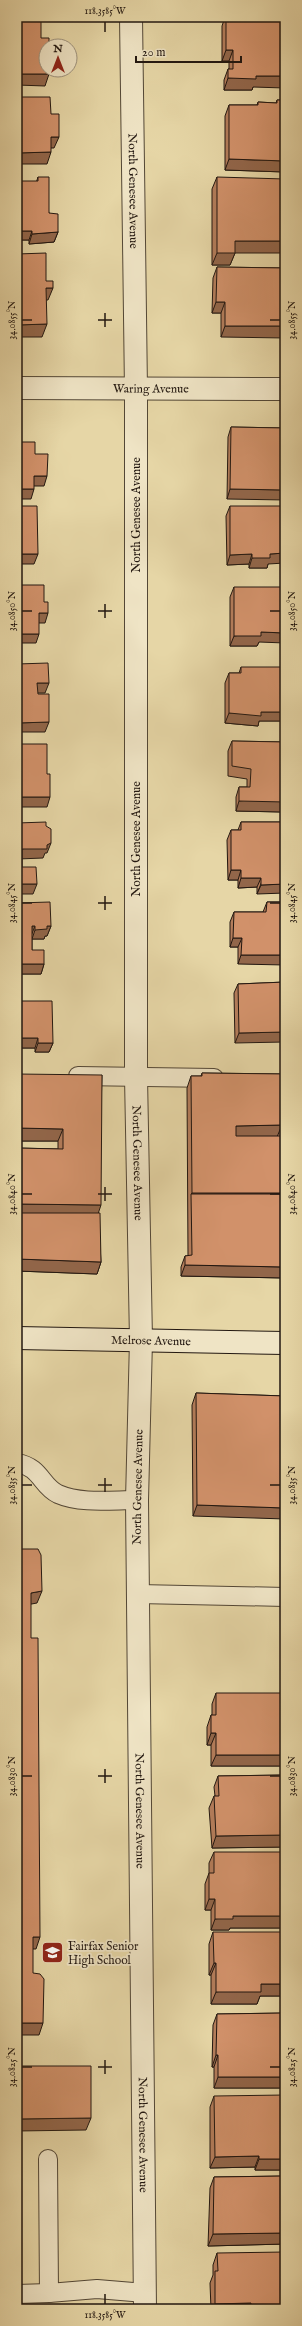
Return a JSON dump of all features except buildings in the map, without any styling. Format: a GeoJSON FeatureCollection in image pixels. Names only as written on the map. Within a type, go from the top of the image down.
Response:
{"type":"FeatureCollection","features":[{"type":"Feature","properties":{"kind":"street","name":"North Genesee Avenue"},"geometry":{"type":"LineString","coordinates":[[131,17],[136,390],[136,1077],[141,1340],[137,1500],[145,2301]]}},
{"type":"Feature","properties":{"kind":"street","name":"Waring Avenue"},"geometry":{"type":"LineString","coordinates":[[17,388],[285,390]]}},
{"type":"Feature","properties":{"kind":"street","name":"Melrose Avenue"},"geometry":{"type":"LineString","coordinates":[[17,1338],[285,1343]]}},
{"type":"Feature","properties":{"kind":"lane"},"geometry":{"type":"LineString","coordinates":[[64,1076],[230,1078]]}},
{"type":"Feature","properties":{"kind":"lane"},"geometry":{"type":"LineString","coordinates":[[17,1463],[33,1469],[50,1488],[61,1495],[80,1500],[137,1500]]}},
{"type":"Feature","properties":{"kind":"lane"},"geometry":{"type":"LineString","coordinates":[[138,1594],[285,1597]]}},
{"type":"Feature","properties":{"kind":"lane"},"geometry":{"type":"LineString","coordinates":[[48,2159],[49,2293]]}},
{"type":"Feature","properties":{"kind":"lane"},"geometry":{"type":"LineString","coordinates":[[17,2294],[97,2289],[145,2301]]}},
{"type":"Feature","properties":{"kind":"place","name":"Fairfax Senior High School"},"geometry":{"type":"Point","coordinates":[53,1953]}}]}
